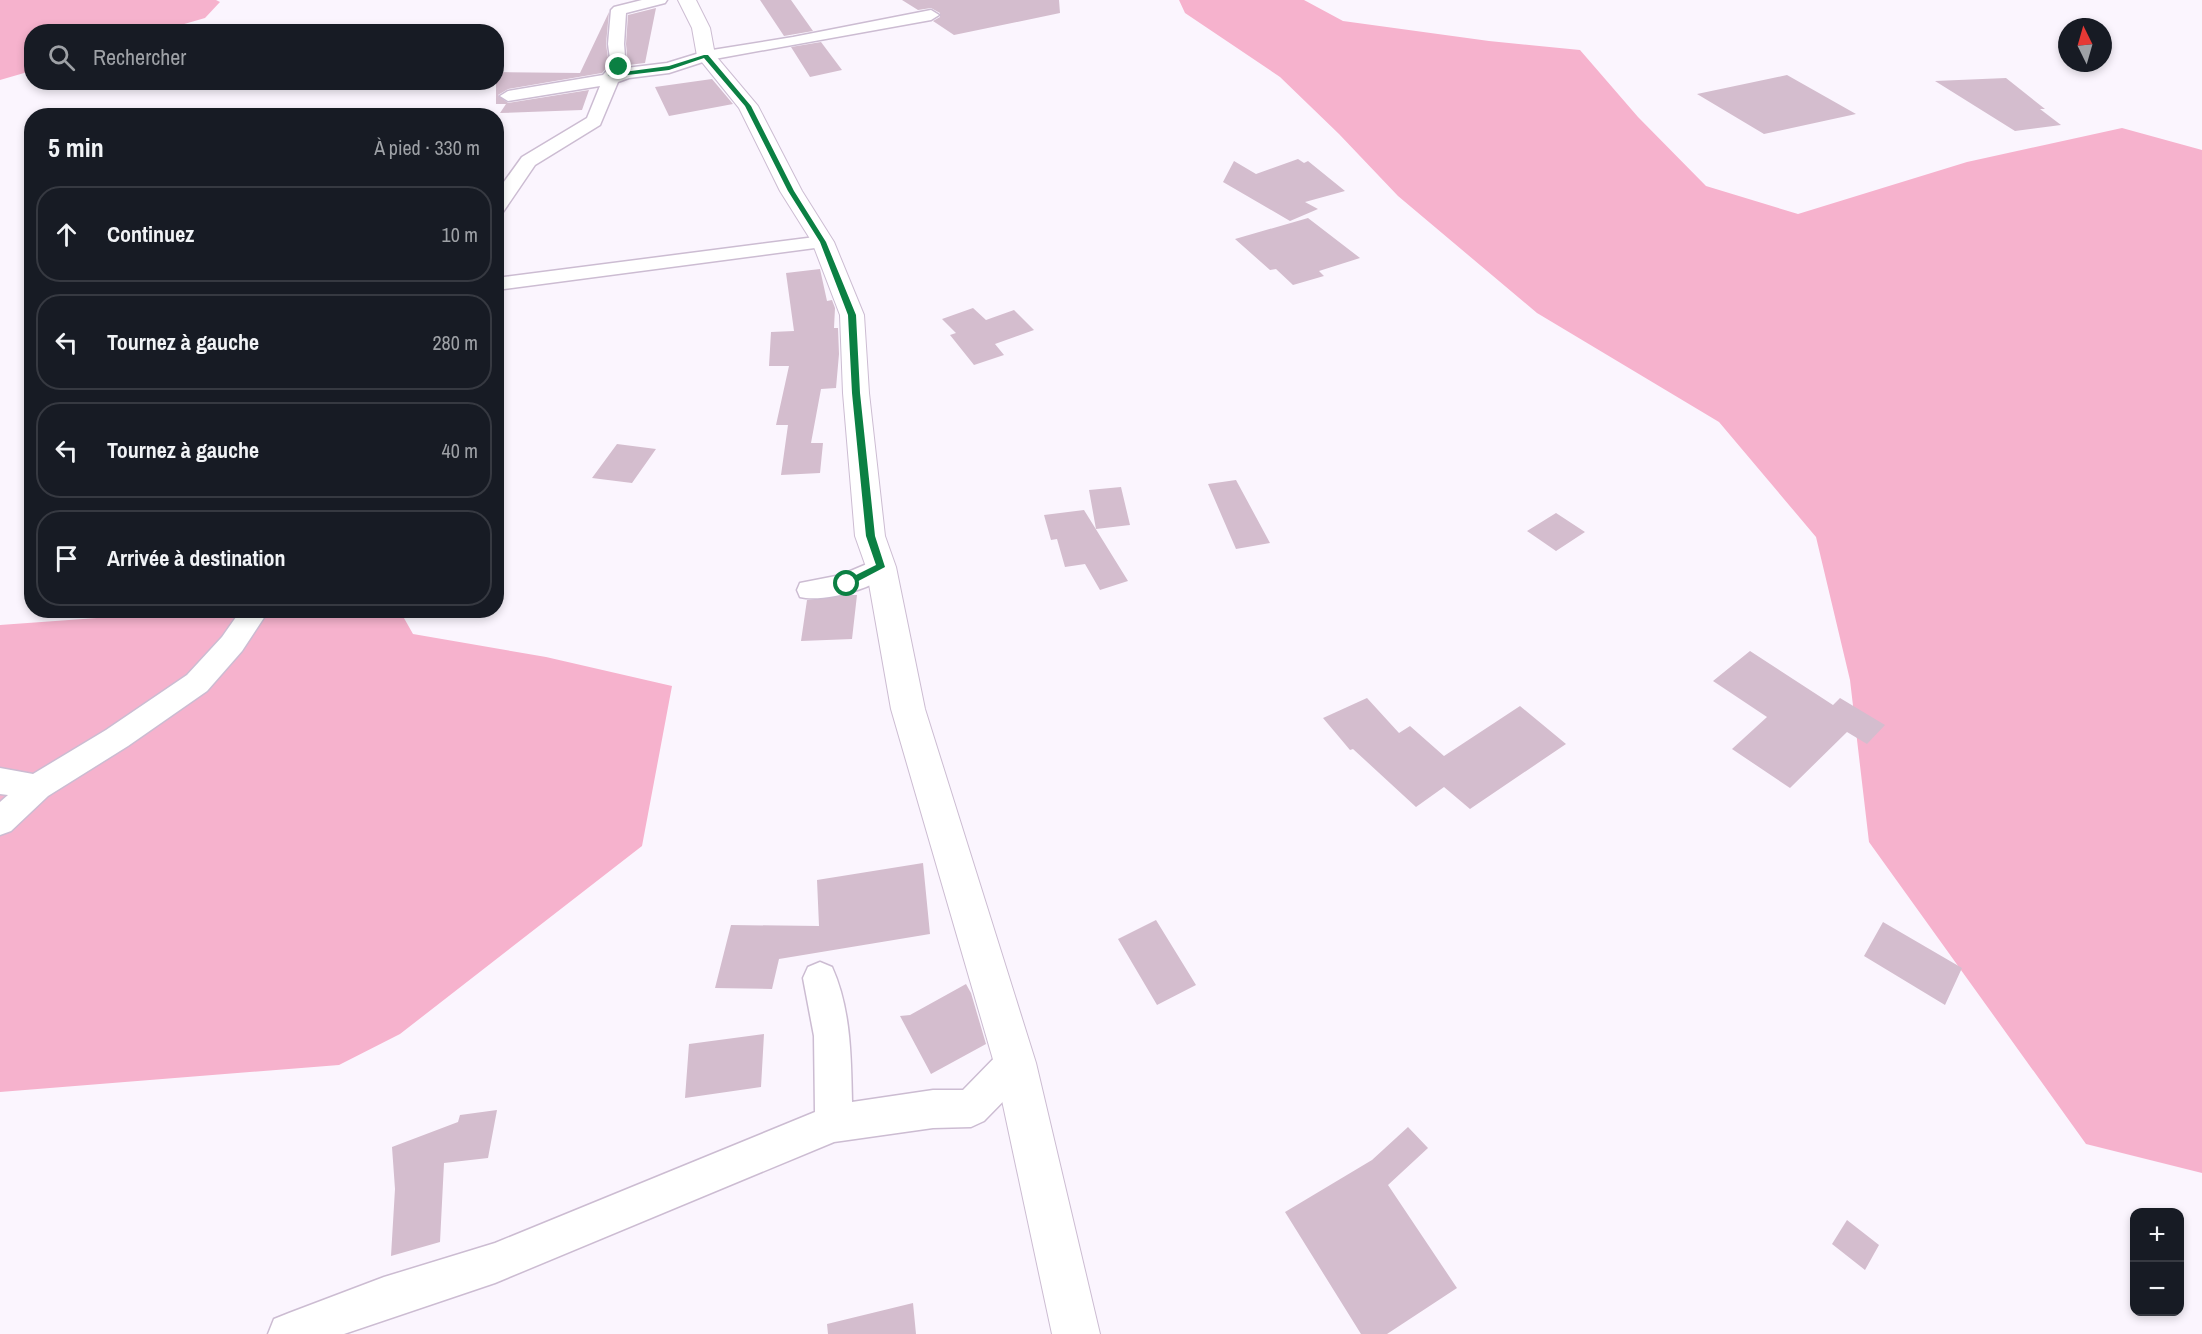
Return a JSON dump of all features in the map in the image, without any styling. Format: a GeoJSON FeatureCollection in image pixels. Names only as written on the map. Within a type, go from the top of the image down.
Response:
{"type":"FeatureCollection","features":[{"type":"Feature","properties":{"kind":"street"},"geometry":{"type":"LineString","coordinates":[[504,196],[528,160],[594,121],[611,77],[619,67],[616,44],[619,10],[660,0]]}},
{"type":"Feature","properties":{"kind":"street"},"geometry":{"type":"LineString","coordinates":[[687,0],[701,28],[706,56],[748,106],[791,191],[823,242],[852,315],[856,393],[870,536],[881,567],[908,709],[1015,1064],[1076,1334]]}},
{"type":"Feature","properties":{"kind":"street"},"geometry":{"type":"LineString","coordinates":[[508,96],[669,68],[706,56],[931,15]]}},
{"type":"Feature","properties":{"kind":"street"},"geometry":{"type":"LineString","coordinates":[[504,283],[823,242]]}},
{"type":"Feature","properties":{"kind":"street"},"geometry":{"type":"LineString","coordinates":[[810,590],[847,584],[881,567]]}},
{"type":"Feature","properties":{"kind":"street"},"geometry":{"type":"LineString","coordinates":[[0,822],[37,787],[117,738],[197,683],[232,644],[250,618]]}},
{"type":"Feature","properties":{"kind":"street"},"geometry":{"type":"LineString","coordinates":[[0,781],[37,787]]}},
{"type":"Feature","properties":{"kind":"street"},"geometry":{"type":"LineString","coordinates":[[820,978],[832,1036],[834,1123]]}},
{"type":"Feature","properties":{"kind":"street"},"geometry":{"type":"LineString","coordinates":[[289,1334],[384,1299],[495,1263],[834,1123],[933,1109],[971,1108],[1015,1064]]}},
{"type":"Feature","properties":{"kind":"shaded area"},"geometry":{"type":"Polygon","coordinates":[[[0,0],[216,0],[220,2],[205,18],[184,24],[24,24],[24,73],[0,80],[0,0]]]}},
{"type":"Feature","properties":{"kind":"shaded area"},"geometry":{"type":"Polygon","coordinates":[[[1179,0],[1304,0],[1343,21],[1489,41],[1580,50],[1638,117],[1706,186],[1798,214],[1967,162],[2122,128],[2202,150],[2202,1173],[2086,1144],[1869,842],[1850,680],[1816,537],[1719,422],[1537,313],[1398,196],[1280,77],[1185,13],[1179,0]]]}},
{"type":"Feature","properties":{"kind":"shaded area"},"geometry":{"type":"Polygon","coordinates":[[[97,618],[404,618],[413,634],[546,657],[672,686],[642,846],[400,1034],[339,1065],[0,1092],[0,625],[97,618]]]}},
{"type":"Feature","properties":{"kind":"building"},"geometry":{"type":"Polygon","coordinates":[[[760,0],[791,0],[813,31],[784,36],[760,0]]]}},
{"type":"Feature","properties":{"kind":"building"},"geometry":{"type":"Polygon","coordinates":[[[902,0],[1059,0],[1060,13],[954,35],[933,21],[940,17],[940,13],[931,8],[918,10],[902,0]]]}},
{"type":"Feature","properties":{"kind":"building"},"geometry":{"type":"Polygon","coordinates":[[[656,8],[645,63],[628,65],[626,44],[628,15],[656,8]]]}},
{"type":"Feature","properties":{"kind":"building"},"geometry":{"type":"Polygon","coordinates":[[[609,12],[606,44],[609,65],[602,73],[508,89],[498,95],[508,103],[589,90],[582,110],[504,113],[506,104],[496,104],[496,90],[504,90],[504,72],[580,73],[609,12]]]}},
{"type":"Feature","properties":{"kind":"building"},"geometry":{"type":"Polygon","coordinates":[[[821,42],[842,70],[810,77],[791,47],[821,42]]]}},
{"type":"Feature","properties":{"kind":"building"},"geometry":{"type":"Polygon","coordinates":[[[1787,75],[1856,114],[1764,134],[1697,94],[1787,75]]]}},
{"type":"Feature","properties":{"kind":"building"},"geometry":{"type":"Polygon","coordinates":[[[2006,78],[2061,125],[2015,131],[1935,81],[2006,78]]]}},
{"type":"Feature","properties":{"kind":"building"},"geometry":{"type":"Polygon","coordinates":[[[712,79],[733,104],[669,116],[655,87],[712,79]]]}},
{"type":"Feature","properties":{"kind":"building"},"geometry":{"type":"Polygon","coordinates":[[[1298,159],[1304,163],[1308,161],[1345,191],[1305,202],[1318,209],[1290,221],[1223,182],[1234,161],[1256,174],[1298,159]]]}},
{"type":"Feature","properties":{"kind":"building"},"geometry":{"type":"Polygon","coordinates":[[[1308,218],[1360,258],[1319,271],[1324,276],[1293,285],[1276,269],[1270,270],[1235,239],[1308,218]]]}},
{"type":"Feature","properties":{"kind":"building"},"geometry":{"type":"Polygon","coordinates":[[[820,269],[827,301],[832,300],[835,308],[834,328],[838,328],[839,354],[836,388],[821,389],[811,443],[823,443],[820,473],[781,475],[788,425],[776,425],[789,366],[769,366],[771,332],[794,331],[786,273],[820,269]]]}},
{"type":"Feature","properties":{"kind":"building"},"geometry":{"type":"Polygon","coordinates":[[[973,308],[986,320],[1014,310],[1034,330],[995,344],[1004,355],[974,365],[950,335],[956,333],[942,319],[973,308]]]}},
{"type":"Feature","properties":{"kind":"building"},"geometry":{"type":"Polygon","coordinates":[[[617,444],[656,449],[632,483],[592,478],[617,444]]]}},
{"type":"Feature","properties":{"kind":"building"},"geometry":{"type":"Polygon","coordinates":[[[1236,480],[1270,543],[1236,549],[1208,484],[1236,480]]]}},
{"type":"Feature","properties":{"kind":"building"},"geometry":{"type":"Polygon","coordinates":[[[1121,487],[1130,525],[1096,529],[1089,490],[1121,487]]]}},
{"type":"Feature","properties":{"kind":"building"},"geometry":{"type":"Polygon","coordinates":[[[1084,510],[1128,581],[1100,590],[1085,564],[1065,567],[1057,539],[1051,540],[1044,515],[1084,510]]]}},
{"type":"Feature","properties":{"kind":"building"},"geometry":{"type":"Polygon","coordinates":[[[1556,513],[1585,532],[1556,551],[1527,531],[1556,513]]]}},
{"type":"Feature","properties":{"kind":"building"},"geometry":{"type":"Polygon","coordinates":[[[857,595],[852,639],[801,641],[807,600],[857,595]]]}},
{"type":"Feature","properties":{"kind":"building"},"geometry":{"type":"Polygon","coordinates":[[[1750,651],[1833,705],[1840,698],[1885,725],[1867,744],[1847,732],[1790,788],[1732,749],[1767,717],[1713,681],[1750,651]]]}},
{"type":"Feature","properties":{"kind":"building"},"geometry":{"type":"Polygon","coordinates":[[[1367,698],[1399,733],[1410,726],[1444,756],[1520,706],[1566,744],[1470,809],[1444,787],[1416,807],[1353,749],[1350,750],[1323,718],[1367,698]]]}},
{"type":"Feature","properties":{"kind":"building"},"geometry":{"type":"Polygon","coordinates":[[[923,863],[930,934],[779,959],[772,989],[715,988],[731,925],[819,926],[817,880],[923,863]]]}},
{"type":"Feature","properties":{"kind":"building"},"geometry":{"type":"Polygon","coordinates":[[[1156,920],[1196,985],[1157,1005],[1118,939],[1156,920]]]}},
{"type":"Feature","properties":{"kind":"building"},"geometry":{"type":"Polygon","coordinates":[[[1883,922],[1962,968],[1945,1005],[1864,956],[1883,922]]]}},
{"type":"Feature","properties":{"kind":"building"},"geometry":{"type":"Polygon","coordinates":[[[966,984],[971,993],[986,1044],[931,1074],[900,1016],[910,1015],[966,984]]]}},
{"type":"Feature","properties":{"kind":"building"},"geometry":{"type":"Polygon","coordinates":[[[764,1034],[761,1087],[685,1098],[689,1044],[764,1034]]]}},
{"type":"Feature","properties":{"kind":"building"},"geometry":{"type":"Polygon","coordinates":[[[497,1110],[488,1158],[444,1163],[440,1242],[391,1256],[395,1189],[392,1147],[458,1122],[460,1115],[497,1110]]]}},
{"type":"Feature","properties":{"kind":"building"},"geometry":{"type":"Polygon","coordinates":[[[1408,1127],[1428,1148],[1388,1185],[1457,1288],[1387,1334],[1361,1334],[1285,1212],[1372,1160],[1408,1127]]]}},
{"type":"Feature","properties":{"kind":"building"},"geometry":{"type":"Polygon","coordinates":[[[1847,1220],[1879,1245],[1865,1270],[1832,1244],[1847,1220]]]}},
{"type":"Feature","properties":{"kind":"building"},"geometry":{"type":"Polygon","coordinates":[[[913,1303],[916,1334],[828,1334],[827,1324],[913,1303]]]}},
{"type":"Feature","properties":{"kind":"route"},"geometry":{"type":"LineString","coordinates":[[619,67],[611,75],[669,68],[691,63],[706,56],[748,106],[791,191],[823,242],[852,315],[856,393],[870,536],[881,567],[847,584]]}}]}
